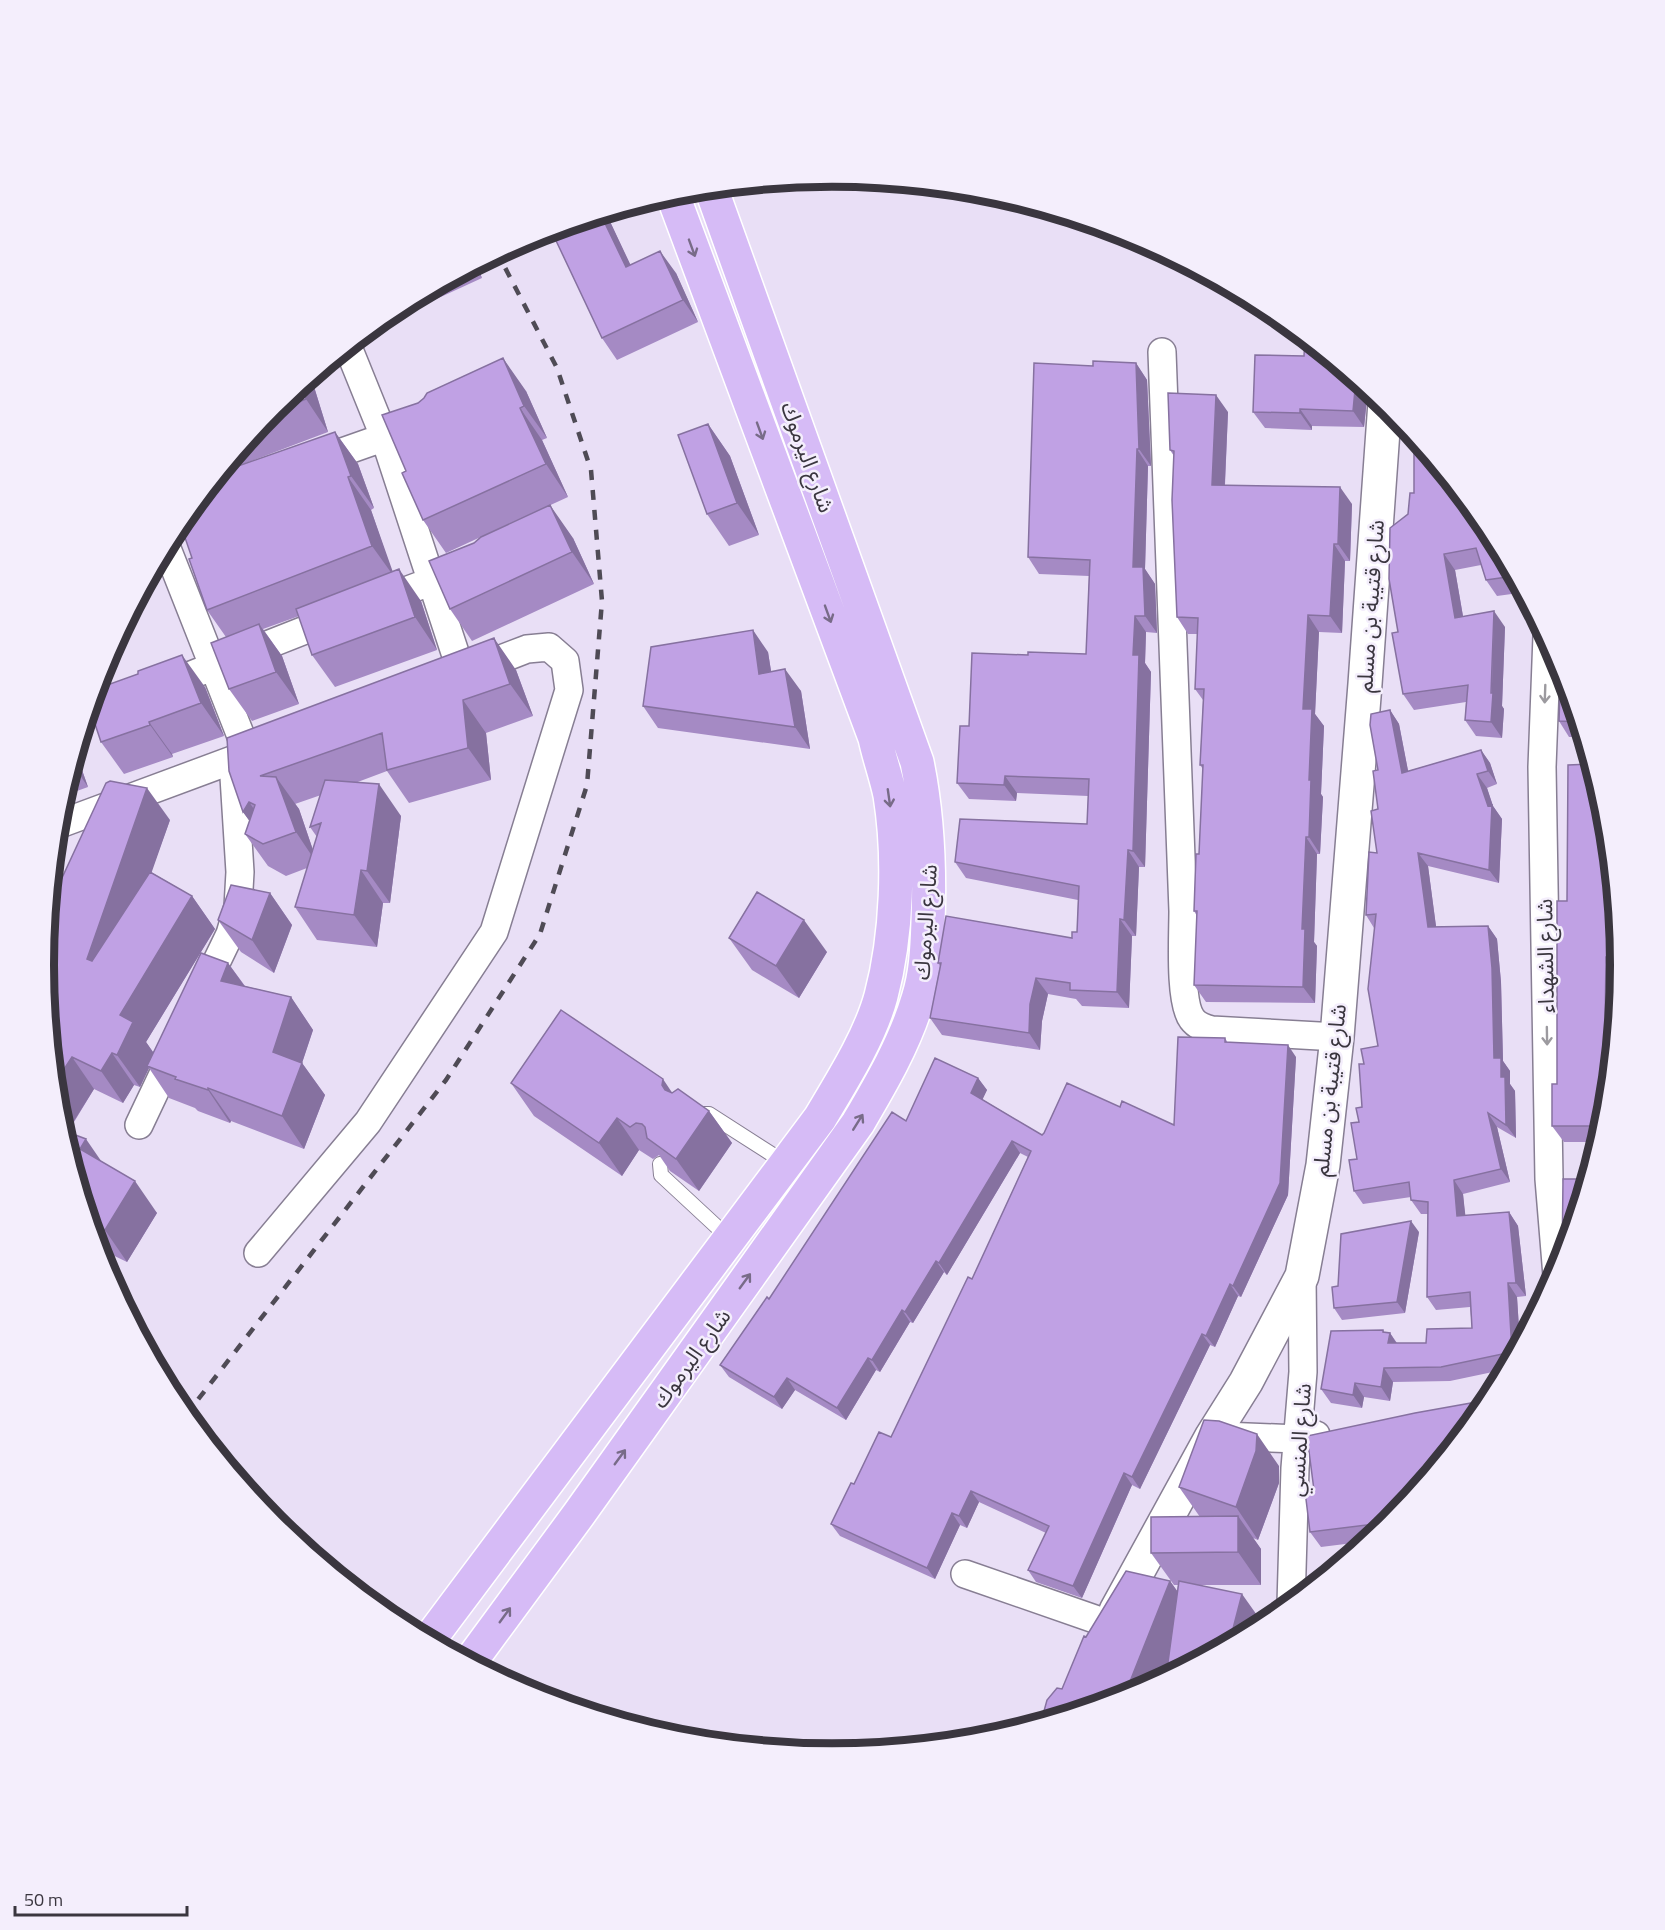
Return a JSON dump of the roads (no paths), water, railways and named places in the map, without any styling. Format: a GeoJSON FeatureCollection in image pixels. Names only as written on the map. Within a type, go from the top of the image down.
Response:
{"type":"FeatureCollection","features":[{"type":"Feature","properties":{"kind":"highway","name":"شارع اليرموك"},"geometry":{"type":"LineString","coordinates":[[475,1656],[579,1514],[858,1123],[901,1042],[918,1001],[926,969],[929,845],[924,795],[917,762],[714,196]]}},
{"type":"Feature","properties":{"kind":"highway","name":"شارع اليرموك"},"geometry":{"type":"LineString","coordinates":[[434,1633],[820,1118],[856,1056],[881,997],[892,941],[896,871],[890,795],[874,738],[675,202]]}},
{"type":"Feature","properties":{"kind":"street"},"geometry":{"type":"LineString","coordinates":[[1162,352],[1183,912],[1184,998],[1190,1017],[1199,1026],[1212,1030],[1337,1037]]}},
{"type":"Feature","properties":{"kind":"street"},"geometry":{"type":"LineString","coordinates":[[258,1253],[368,1122],[494,932],[569,690],[565,661],[549,647],[527,649],[451,678],[430,581],[384,436],[351,354]]}},
{"type":"Feature","properties":{"kind":"street","name":"شارع قتيبة بن مسلم"},"geometry":{"type":"LineString","coordinates":[[1093,1655],[1212,1436],[1246,1382],[1302,1276],[1323,1165],[1337,1037],[1384,416]]}},
{"type":"Feature","properties":{"kind":"street"},"geometry":{"type":"LineString","coordinates":[[295,469],[425,423]]}},
{"type":"Feature","properties":{"kind":"street"},"geometry":{"type":"LineString","coordinates":[[139,1125],[230,934],[238,907],[240,872],[241,757],[214,666],[170,556]]}},
{"type":"Feature","properties":{"kind":"street"},"geometry":{"type":"LineString","coordinates":[[142,694],[430,581],[491,560]]}},
{"type":"Feature","properties":{"kind":"street","name":"شارع الشهداء"},"geometry":{"type":"LineString","coordinates":[[1548,658],[1552,767],[1559,1179],[1558,1248]]}},
{"type":"Feature","properties":{"kind":"street"},"geometry":{"type":"LineString","coordinates":[[68,821],[282,741]]}},
{"type":"Feature","properties":{"kind":"street"},"geometry":{"type":"LineString","coordinates":[[100,834],[114,803]]}},
{"type":"Feature","properties":{"kind":"street","name":"شارع المنسي"},"geometry":{"type":"LineString","coordinates":[[1295,1591],[1295,1468],[1303,1372],[1302,1276]]}},
{"type":"Feature","properties":{"kind":"street"},"geometry":{"type":"LineString","coordinates":[[1212,1436],[1298,1439],[1343,1429]]}},
{"type":"Feature","properties":{"kind":"street"},"geometry":{"type":"LineString","coordinates":[[965,1574],[1108,1624]]}},
{"type":"Feature","properties":{"kind":"lane"},"geometry":{"type":"LineString","coordinates":[[693,1116],[697,1112],[710,1114],[787,1164]]}},
{"type":"Feature","properties":{"kind":"lane"},"geometry":{"type":"LineString","coordinates":[[660,1164],[661,1175],[730,1239]]}},
{"type":"Feature","properties":{"kind":"railway"},"geometry":{"type":"LineString","coordinates":[[192,1407],[446,1080],[540,934],[587,785],[602,601],[591,470],[557,368],[502,261]]}}]}
